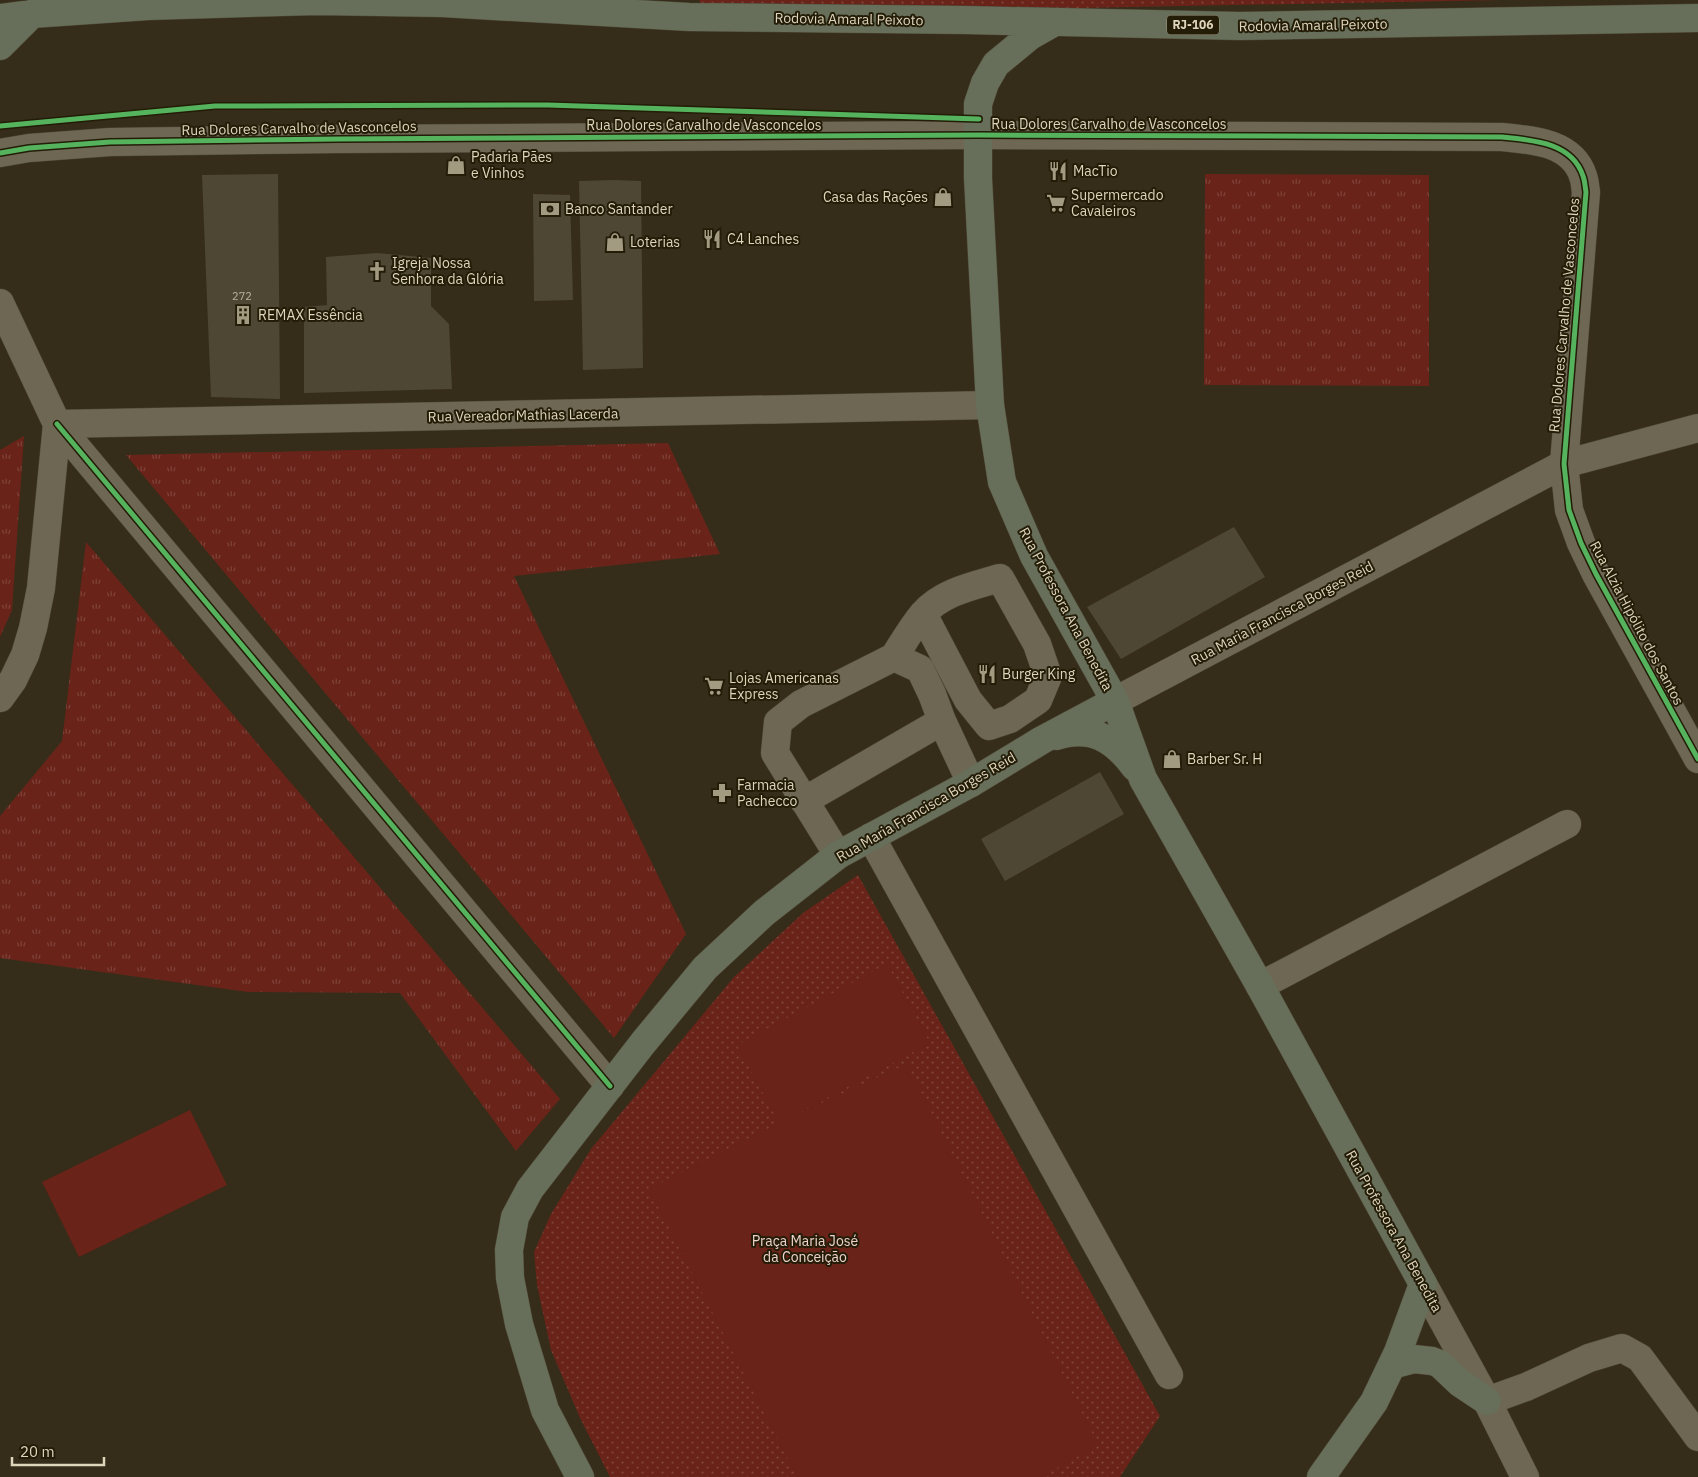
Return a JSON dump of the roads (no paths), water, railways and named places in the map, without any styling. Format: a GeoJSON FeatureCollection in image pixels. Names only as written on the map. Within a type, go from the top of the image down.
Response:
{"type":"FeatureCollection","features":[{"type":"Feature","properties":{"kind":"highway"},"geometry":{"type":"LineString","coordinates":[[0,46],[32,14],[58,0]]}},
{"type":"Feature","properties":{"kind":"highway","name":"Rodovia Amaral Peixoto"},"geometry":{"type":"LineString","coordinates":[[0,18],[148,6],[317,1],[682,9],[1052,23],[1239,26],[1686,13]]}},
{"type":"Feature","properties":{"kind":"highway","name":"Rua Professora Ana Benedita"},"geometry":{"type":"LineString","coordinates":[[1052,23],[1030,36],[996,64],[985,84],[978,104],[978,178],[990,405],[1002,482],[1034,556],[1115,701],[1143,779],[1260,986],[1423,1284]]}},
{"type":"Feature","properties":{"kind":"highway","name":"Rua Maria Francisca Borges Reid"},"geometry":{"type":"LineString","coordinates":[[580,1477],[545,1410],[519,1324],[510,1278],[509,1250],[515,1217],[530,1189],[610,1086],[706,968],[764,914],[838,855],[1115,701]]}},
{"type":"Feature","properties":{"kind":"highway"},"geometry":{"type":"LineString","coordinates":[[1032,746],[1070,732],[1100,736],[1113,743],[1125,754],[1143,779]]}},
{"type":"Feature","properties":{"kind":"highway"},"geometry":{"type":"LineString","coordinates":[[1321,1477],[1374,1402],[1392,1365],[1423,1284]]}},
{"type":"Feature","properties":{"kind":"highway"},"geometry":{"type":"LineString","coordinates":[[1392,1365],[1414,1359],[1440,1364],[1460,1383],[1487,1401]]}},
{"type":"Feature","properties":{"kind":"street","name":"Rua Dolores Carvalho de Vasconcelos"},"geometry":{"type":"LineString","coordinates":[[0,153],[29,148],[110,142],[309,139],[978,135],[1502,137],[1534,140],[1559,148],[1574,159],[1583,176],[1586,192],[1564,464]]}},
{"type":"Feature","properties":{"kind":"street","name":"Rua Dolores Carvalho de Vasconcelos"},"geometry":{"type":"LineString","coordinates":[[0,167],[29,148]]}},
{"type":"Feature","properties":{"kind":"street"},"geometry":{"type":"LineString","coordinates":[[0,303],[56,424],[610,1086]]}},
{"type":"Feature","properties":{"kind":"street","name":"Rua Vereador Mathias Lacerda"},"geometry":{"type":"LineString","coordinates":[[56,424],[990,405]]}},
{"type":"Feature","properties":{"kind":"street"},"geometry":{"type":"LineString","coordinates":[[0,698],[13,680],[25,655],[33,628],[41,588],[56,424]]}},
{"type":"Feature","properties":{"kind":"street","name":"Rua Maria Francisca Borges Reid"},"geometry":{"type":"LineString","coordinates":[[1115,701],[1564,464],[1698,428]]}},
{"type":"Feature","properties":{"kind":"street","name":"Rua Alzia Hipólito dos Santos"},"geometry":{"type":"LineString","coordinates":[[1564,464],[1569,510],[1581,543],[1596,574],[1698,759]]}},
{"type":"Feature","properties":{"kind":"street"},"geometry":{"type":"LineString","coordinates":[[838,855],[775,753],[778,722],[801,704],[894,657],[923,614],[941,600],[954,592],[1000,578],[1037,644],[1048,676],[1038,700],[1010,719],[989,726],[968,700],[923,614]]}},
{"type":"Feature","properties":{"kind":"street"},"geometry":{"type":"LineString","coordinates":[[894,657],[920,669],[971,782]]}},
{"type":"Feature","properties":{"kind":"street"},"geometry":{"type":"LineString","coordinates":[[1010,719],[1032,746]]}},
{"type":"Feature","properties":{"kind":"street"},"geometry":{"type":"LineString","coordinates":[[804,801],[942,721]]}},
{"type":"Feature","properties":{"kind":"street"},"geometry":{"type":"LineString","coordinates":[[1260,986],[1567,824]]}},
{"type":"Feature","properties":{"kind":"street"},"geometry":{"type":"LineString","coordinates":[[871,837],[1169,1374]]}},
{"type":"Feature","properties":{"kind":"street","name":"Rua Professora Ana Benedita"},"geometry":{"type":"LineString","coordinates":[[1423,1284],[1487,1401],[1525,1477]]}},
{"type":"Feature","properties":{"kind":"street"},"geometry":{"type":"LineString","coordinates":[[1487,1401],[1526,1387],[1589,1358],[1622,1348],[1640,1358],[1698,1437]]}},
{"type":"Feature","properties":{"kind":"place","name":"Padaria Pães e Vinhos"},"geometry":{"type":"Point","coordinates":[456,165]}},
{"type":"Feature","properties":{"kind":"place","name":"MacTio"},"geometry":{"type":"Point","coordinates":[1058,171]}},
{"type":"Feature","properties":{"kind":"place","name":"Casa das Rações"},"geometry":{"type":"Point","coordinates":[943,197]}},
{"type":"Feature","properties":{"kind":"place","name":"Supermercado Cavaleiros"},"geometry":{"type":"Point","coordinates":[1056,203]}},
{"type":"Feature","properties":{"kind":"place","name":"Banco Santander"},"geometry":{"type":"Point","coordinates":[550,209]}},
{"type":"Feature","properties":{"kind":"place","name":"C4 Lanches"},"geometry":{"type":"Point","coordinates":[712,239]}},
{"type":"Feature","properties":{"kind":"place","name":"Loterias"},"geometry":{"type":"Point","coordinates":[615,242]}},
{"type":"Feature","properties":{"kind":"place","name":"Igreja Nossa Senhora da Glória"},"geometry":{"type":"Point","coordinates":[377,271]}},
{"type":"Feature","properties":{"kind":"place","name":"REMAX Essência"},"geometry":{"type":"Point","coordinates":[243,315]}},
{"type":"Feature","properties":{"kind":"place","name":"Burger King"},"geometry":{"type":"Point","coordinates":[987,674]}},
{"type":"Feature","properties":{"kind":"place","name":"Lojas Americanas Express"},"geometry":{"type":"Point","coordinates":[714,686]}},
{"type":"Feature","properties":{"kind":"place","name":"Barber Sr. H"},"geometry":{"type":"Point","coordinates":[1172,759]}},
{"type":"Feature","properties":{"kind":"place","name":"Farmacia Pachecco"},"geometry":{"type":"Point","coordinates":[722,793]}},
{"type":"Feature","properties":{"kind":"park label","name":"Praça Maria José da Conceição"},"geometry":{"type":"Point","coordinates":[805,1250]}}]}
